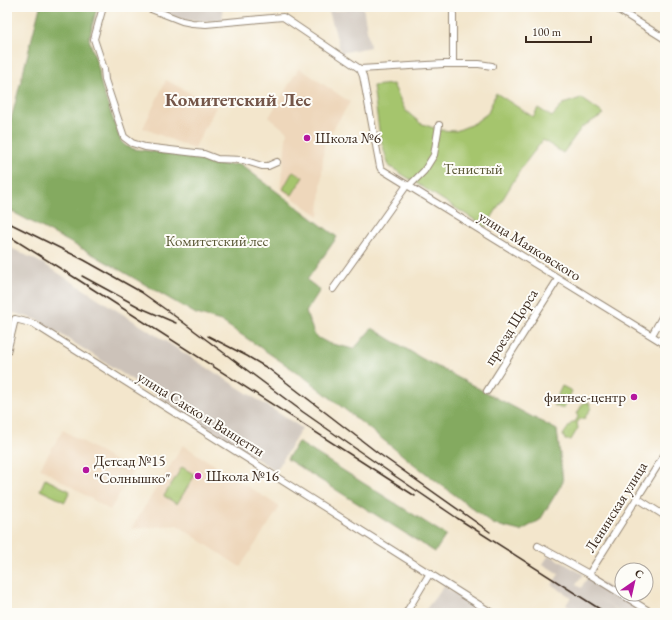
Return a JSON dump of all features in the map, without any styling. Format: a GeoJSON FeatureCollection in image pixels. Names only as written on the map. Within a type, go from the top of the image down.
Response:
{"type":"FeatureCollection","features":[{"type":"Feature","properties":{"kind":"street"},"geometry":{"type":"LineString","coordinates":[[103,7],[94,39],[104,69],[105,80],[124,137],[132,143],[145,147],[204,154],[217,159],[243,160],[262,166],[268,166],[277,162]]}},
{"type":"Feature","properties":{"kind":"street"},"geometry":{"type":"LineString","coordinates":[[146,7],[182,21],[192,23],[206,24],[283,17],[360,69],[453,64],[479,64],[492,66]]}},
{"type":"Feature","properties":{"kind":"street"},"geometry":{"type":"LineString","coordinates":[[453,7],[453,64]]}},
{"type":"Feature","properties":{"kind":"street"},"geometry":{"type":"LineString","coordinates":[[614,7],[665,39]]}},
{"type":"Feature","properties":{"kind":"street","name":"улица Маяковского"},"geometry":{"type":"LineString","coordinates":[[360,69],[364,76],[380,167],[382,169],[665,344]]}},
{"type":"Feature","properties":{"kind":"street"},"geometry":{"type":"LineString","coordinates":[[333,289],[408,185],[424,171],[434,155],[439,125]]}},
{"type":"Feature","properties":{"kind":"street","name":"проезд Щорса"},"geometry":{"type":"LineString","coordinates":[[487,390],[558,278]]}},
{"type":"Feature","properties":{"kind":"street"},"geometry":{"type":"LineString","coordinates":[[652,335],[665,312]]}},
{"type":"Feature","properties":{"kind":"street","name":"улица Сакко и Ванцетти"},"geometry":{"type":"LineString","coordinates":[[7,352],[15,319],[34,324],[492,613]]}},
{"type":"Feature","properties":{"kind":"street","name":"Ленинская улица"},"geometry":{"type":"LineString","coordinates":[[590,574],[665,454]]}},
{"type":"Feature","properties":{"kind":"street"},"geometry":{"type":"LineString","coordinates":[[638,498],[665,516]]}},
{"type":"Feature","properties":{"kind":"street"},"geometry":{"type":"LineString","coordinates":[[538,546],[590,574],[652,613]]}},
{"type":"Feature","properties":{"kind":"street"},"geometry":{"type":"LineString","coordinates":[[406,613],[430,573]]}},
{"type":"Feature","properties":{"kind":"shaded area"},"geometry":{"type":"Polygon","coordinates":[[[152,7],[222,7],[223,20],[184,20],[152,7]]]}},
{"type":"Feature","properties":{"kind":"shaded area"},"geometry":{"type":"Polygon","coordinates":[[[347,7],[363,7],[370,47],[341,53],[329,11],[347,10],[347,7]]]}},
{"type":"Feature","properties":{"kind":"shaded area","name":"Школа №6"},"geometry":{"type":"Polygon","coordinates":[[[299,68],[350,102],[324,144],[319,216],[280,189],[287,132],[269,117],[299,68]]]}},
{"type":"Feature","properties":{"kind":"shaded area"},"geometry":{"type":"Polygon","coordinates":[[[166,80],[216,107],[194,149],[143,128],[166,80]]]}},
{"type":"Feature","properties":{"kind":"shaded area"},"geometry":{"type":"Polygon","coordinates":[[[7,246],[44,264],[302,428],[276,471],[38,320],[7,311],[7,246]]]}},
{"type":"Feature","properties":{"kind":"shaded area","name":"Детсад №15 \"Солнышко\""},"geometry":{"type":"Polygon","coordinates":[[[63,430],[133,472],[110,510],[40,468],[63,430]]]}},
{"type":"Feature","properties":{"kind":"shaded area","name":"Школа №16"},"geometry":{"type":"Polygon","coordinates":[[[183,445],[280,507],[240,567],[177,525],[131,529],[183,445]]]}},
{"type":"Feature","properties":{"kind":"shaded area"},"geometry":{"type":"Polygon","coordinates":[[[549,555],[583,574],[576,585],[581,588],[589,575],[614,591],[614,602],[631,602],[648,613],[623,613],[595,596],[622,613],[579,613],[566,605],[571,597],[552,585],[559,574],[543,564],[549,555]]]}},
{"type":"Feature","properties":{"kind":"shaded area"},"geometry":{"type":"Polygon","coordinates":[[[444,586],[483,613],[423,613],[444,586]]]}},
{"type":"Feature","properties":{"kind":"green space","name":"Комитетский лес"},"geometry":{"type":"Polygon","coordinates":[[[40,7],[97,7],[89,39],[99,70],[104,94],[121,141],[126,146],[134,149],[203,158],[215,164],[240,164],[337,237],[307,280],[320,290],[306,312],[315,336],[328,343],[354,349],[372,328],[421,358],[557,430],[563,482],[540,520],[520,531],[493,524],[415,465],[304,377],[221,321],[196,314],[94,255],[7,209],[10,198],[10,123],[40,7]]]}},
{"type":"Feature","properties":{"kind":"green space","name":"Тенистый"},"geometry":{"type":"Polygon","coordinates":[[[393,84],[405,110],[420,123],[439,130],[456,131],[473,124],[488,113],[496,93],[533,117],[538,108],[552,117],[563,104],[581,98],[604,114],[582,127],[563,153],[543,140],[522,167],[486,227],[389,166],[380,137],[373,86],[393,84]]]}},
{"type":"Feature","properties":{"kind":"green space"},"geometry":{"type":"Polygon","coordinates":[[[293,171],[303,177],[292,195],[283,189],[293,171]]]}},
{"type":"Feature","properties":{"kind":"green space"},"geometry":{"type":"Polygon","coordinates":[[[562,386],[572,391],[563,409],[553,405],[562,386]]]}},
{"type":"Feature","properties":{"kind":"green space"},"geometry":{"type":"Polygon","coordinates":[[[583,403],[589,403],[591,408],[584,419],[580,419],[577,423],[578,428],[571,440],[565,440],[563,435],[572,422],[575,422],[578,417],[577,414],[583,403]]]}},
{"type":"Feature","properties":{"kind":"green space"},"geometry":{"type":"Polygon","coordinates":[[[298,442],[446,535],[435,552],[287,459],[298,442]]]}},
{"type":"Feature","properties":{"kind":"green space"},"geometry":{"type":"Polygon","coordinates":[[[182,467],[195,475],[177,504],[164,496],[182,467]]]}},
{"type":"Feature","properties":{"kind":"green space"},"geometry":{"type":"Polygon","coordinates":[[[45,479],[70,491],[65,502],[40,490],[45,479]]]}},
{"type":"Feature","properties":{"kind":"railway"},"geometry":{"type":"LineString","coordinates":[[7,222],[84,260],[141,292],[303,412],[395,476],[457,518],[606,613]]}},
{"type":"Feature","properties":{"kind":"railway"},"geometry":{"type":"LineString","coordinates":[[7,235],[415,496]]}},
{"type":"Feature","properties":{"kind":"railway"},"geometry":{"type":"LineString","coordinates":[[82,276],[141,308],[176,323]]}},
{"type":"Feature","properties":{"kind":"railway"},"geometry":{"type":"LineString","coordinates":[[208,336],[269,369],[378,453],[490,532]]}},
{"type":"Feature","properties":{"kind":"place","name":"Школа №6"},"geometry":{"type":"Point","coordinates":[307,138]}},
{"type":"Feature","properties":{"kind":"place","name":"фитнес-центр"},"geometry":{"type":"Point","coordinates":[634,397]}},
{"type":"Feature","properties":{"kind":"place","name":"Детсад №15 \"Солнышко\""},"geometry":{"type":"Point","coordinates":[86,470]}},
{"type":"Feature","properties":{"kind":"place","name":"Школа №16"},"geometry":{"type":"Point","coordinates":[198,476]}},
{"type":"Feature","properties":{"kind":"district","name":"Комитетский Лес"},"geometry":{"type":"Point","coordinates":[238,99]}}]}
